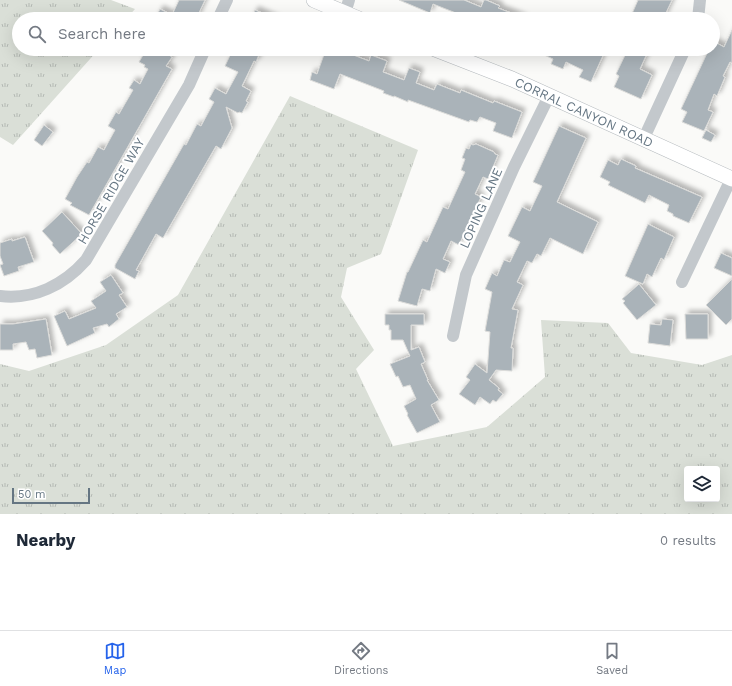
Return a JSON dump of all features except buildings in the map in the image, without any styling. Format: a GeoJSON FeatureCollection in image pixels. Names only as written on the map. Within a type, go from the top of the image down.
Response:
{"type":"FeatureCollection","features":[{"type":"Feature","properties":{"kind":"main road"},"geometry":{"type":"LineString","coordinates":[[314,0],[347,7]]}},
{"type":"Feature","properties":{"kind":"main road","name":"CORRAL CANYON ROAD"},"geometry":{"type":"LineString","coordinates":[[453,56],[512,79],[731,179]]}},
{"type":"Feature","properties":{"kind":"street"},"geometry":{"type":"LineString","coordinates":[[221,12],[227,0]]}},
{"type":"Feature","properties":{"kind":"street"},"geometry":{"type":"LineString","coordinates":[[699,12],[700,0]]}},
{"type":"Feature","properties":{"kind":"street","name":"HORSE RIDGE WAY"},"geometry":{"type":"LineString","coordinates":[[0,296],[24,296],[45,291],[72,275],[86,260],[189,85],[202,56]]}},
{"type":"Feature","properties":{"kind":"street"},"geometry":{"type":"LineString","coordinates":[[644,138],[682,56]]}},
{"type":"Feature","properties":{"kind":"street","name":"LOPING LANE"},"geometry":{"type":"LineString","coordinates":[[453,336],[466,274],[514,167],[549,96]]}},
{"type":"Feature","properties":{"kind":"street"},"geometry":{"type":"LineString","coordinates":[[682,282],[731,179]]}},
{"type":"Feature","properties":{"kind":"green space"},"geometry":{"type":"Polygon","coordinates":[[[0,0],[111,0],[135,9],[132,12],[12,12],[12,56],[93,56],[13,145],[0,137],[0,0]]]}},
{"type":"Feature","properties":{"kind":"green space"},"geometry":{"type":"Polygon","coordinates":[[[290,96],[418,150],[381,254],[347,268],[341,297],[374,350],[356,369],[393,446],[487,427],[545,377],[541,320],[608,323],[631,353],[702,365],[732,355],[732,514],[0,514],[0,364],[29,371],[106,345],[178,295],[290,96]]]}}]}
